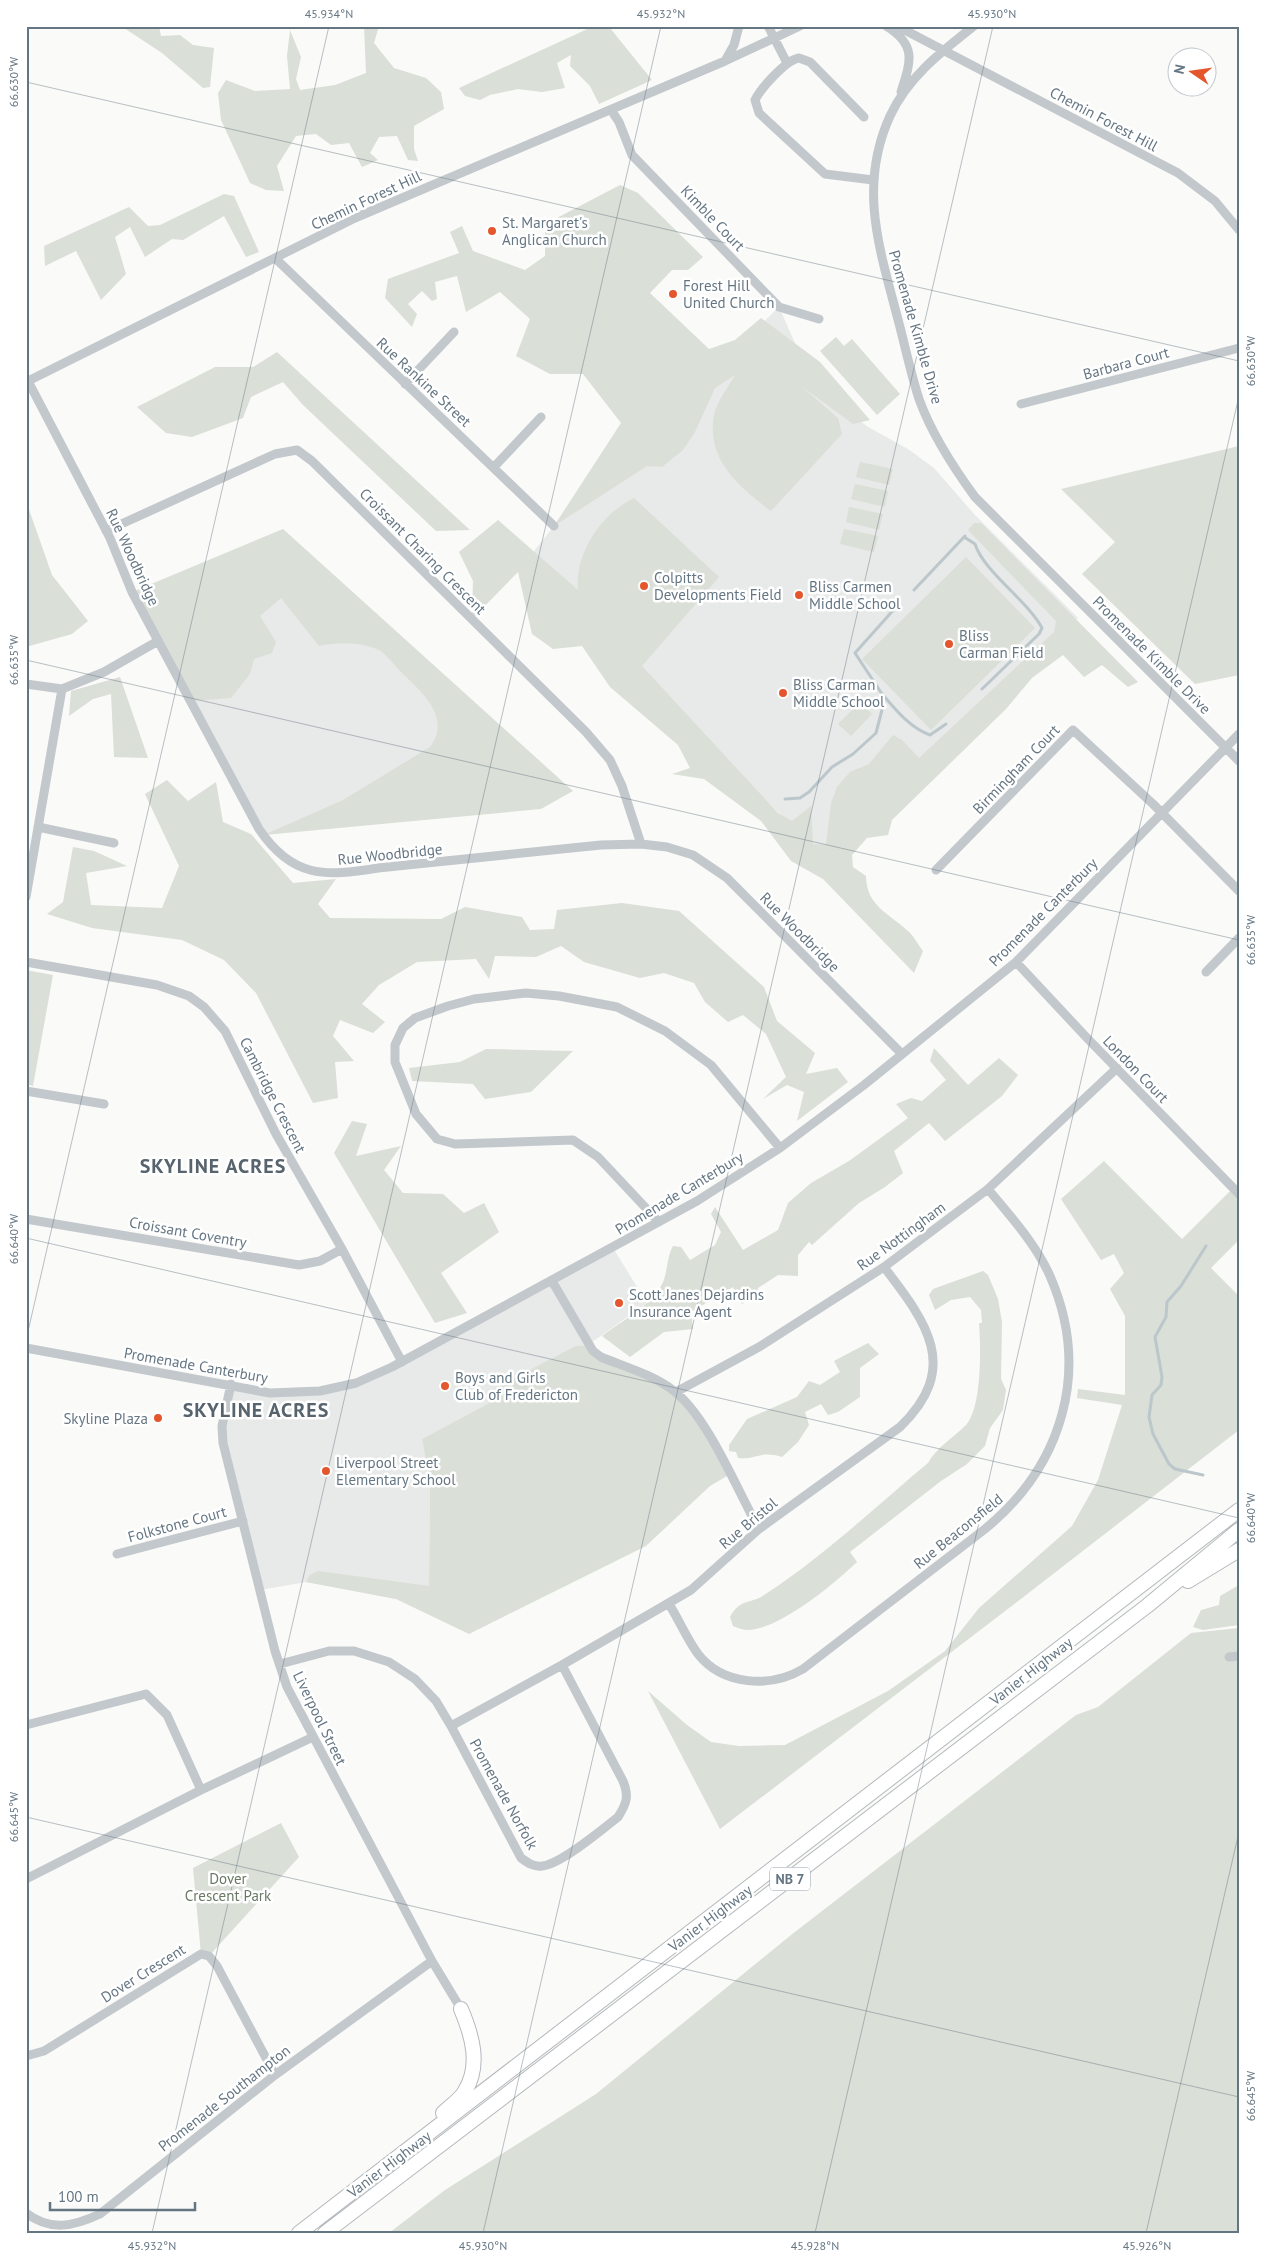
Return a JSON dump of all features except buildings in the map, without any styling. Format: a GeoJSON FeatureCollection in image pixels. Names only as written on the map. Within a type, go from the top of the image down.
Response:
{"type":"FeatureCollection","features":[{"type":"Feature","properties":{"kind":"highway","name":"Vanier Highway"},"geometry":{"type":"LineString","coordinates":[[299,2233],[1239,1510]]}},
{"type":"Feature","properties":{"kind":"highway","name":"Vanier Highway"},"geometry":{"type":"LineString","coordinates":[[325,2233],[1147,1606],[1239,1530]]}},
{"type":"Feature","properties":{"kind":"highway"},"geometry":{"type":"LineString","coordinates":[[1147,1606],[1239,1550]]}},
{"type":"Feature","properties":{"kind":"highway"},"geometry":{"type":"LineString","coordinates":[[395,2160],[465,2093],[472,2076],[473,2045],[461,2009]]}},
{"type":"Feature","properties":{"kind":"street"},"geometry":{"type":"LineString","coordinates":[[725,61],[734,45],[739,26]]}},
{"type":"Feature","properties":{"kind":"street"},"geometry":{"type":"LineString","coordinates":[[768,26],[787,63]]}},
{"type":"Feature","properties":{"kind":"street","name":"Chemin Forest Hill"},"geometry":{"type":"LineString","coordinates":[[27,381],[364,214],[610,110],[650,91],[725,61],[800,26]]}},
{"type":"Feature","properties":{"kind":"street"},"geometry":{"type":"LineString","coordinates":[[886,26],[897,33],[907,46],[909,65],[899,100]]}},
{"type":"Feature","properties":{"kind":"street","name":"Chemin Forest Hill"},"geometry":{"type":"LineString","coordinates":[[897,26],[1178,173],[1215,201],[1239,230]]}},
{"type":"Feature","properties":{"kind":"street","name":"Promenade Kimble Drive"},"geometry":{"type":"LineString","coordinates":[[974,26],[943,50],[916,75],[899,100],[882,138],[873,180],[873,208],[876,235],[922,406],[947,458],[984,506],[1239,761]]}},
{"type":"Feature","properties":{"kind":"street"},"geometry":{"type":"LineString","coordinates":[[864,117],[810,62],[799,58],[787,63],[758,93],[755,100],[759,113],[825,174],[873,180]]}},
{"type":"Feature","properties":{"kind":"street","name":"Kimble Court"},"geometry":{"type":"LineString","coordinates":[[610,110],[619,122],[632,155],[779,307],[819,319]]}},
{"type":"Feature","properties":{"kind":"street","name":"Rue Rankine Street"},"geometry":{"type":"LineString","coordinates":[[275,258],[554,526]]}},
{"type":"Feature","properties":{"kind":"street"},"geometry":{"type":"LineString","coordinates":[[405,384],[454,332]]}},
{"type":"Feature","properties":{"kind":"street","name":"Barbara Court"},"geometry":{"type":"LineString","coordinates":[[1021,404],[1239,348]]}},
{"type":"Feature","properties":{"kind":"street","name":"Rue Woodbridge"},"geometry":{"type":"LineString","coordinates":[[27,381],[106,531],[132,592],[259,829],[272,847],[289,861],[307,869],[343,874],[378,868],[601,845],[641,844],[667,848],[693,856],[727,878],[902,1054]]}},
{"type":"Feature","properties":{"kind":"street"},"geometry":{"type":"LineString","coordinates":[[494,467],[541,417]]}},
{"type":"Feature","properties":{"kind":"street","name":"Croissant Charing Crescent"},"geometry":{"type":"LineString","coordinates":[[106,531],[275,454],[297,450],[319,468],[586,732],[610,760],[622,786],[641,844]]}},
{"type":"Feature","properties":{"kind":"street"},"geometry":{"type":"LineString","coordinates":[[26,684],[62,688],[104,672],[158,640]]}},
{"type":"Feature","properties":{"kind":"street"},"geometry":{"type":"LineString","coordinates":[[26,897],[62,688]]}},
{"type":"Feature","properties":{"kind":"street","name":"Birmingham Court"},"geometry":{"type":"LineString","coordinates":[[936,870],[1073,730],[1160,812]]}},
{"type":"Feature","properties":{"kind":"street","name":"Promenade Canterbury"},"geometry":{"type":"LineString","coordinates":[[26,1348],[270,1392],[320,1391],[356,1383],[402,1362],[697,1201],[780,1148],[902,1054],[1016,962],[1160,812],[1239,734]]}},
{"type":"Feature","properties":{"kind":"street"},"geometry":{"type":"LineString","coordinates":[[1160,812],[1239,891]]}},
{"type":"Feature","properties":{"kind":"street"},"geometry":{"type":"LineString","coordinates":[[38,827],[114,843]]}},
{"type":"Feature","properties":{"kind":"street"},"geometry":{"type":"LineString","coordinates":[[1206,972],[1239,938]]}},
{"type":"Feature","properties":{"kind":"street","name":"Cambridge Crescent"},"geometry":{"type":"LineString","coordinates":[[26,962],[158,985],[189,996],[204,1007],[225,1031],[276,1134],[342,1248],[402,1362]]}},
{"type":"Feature","properties":{"kind":"street","name":"London Court"},"geometry":{"type":"LineString","coordinates":[[1016,962],[1239,1194]]}},
{"type":"Feature","properties":{"kind":"street"},"geometry":{"type":"LineString","coordinates":[[659,1222],[598,1157],[572,1140],[456,1144],[437,1139],[416,1114],[395,1062],[395,1045],[403,1028],[415,1018],[448,1006],[474,999],[526,993],[559,996],[617,1006],[665,1031],[711,1065],[780,1148]]}},
{"type":"Feature","properties":{"kind":"street","name":"Rue Nottingham"},"geometry":{"type":"LineString","coordinates":[[676,1392],[759,1347],[884,1268],[988,1189],[1117,1068]]}},
{"type":"Feature","properties":{"kind":"street"},"geometry":{"type":"LineString","coordinates":[[26,1091],[104,1104]]}},
{"type":"Feature","properties":{"kind":"street","name":"Rue Beaconsfield"},"geometry":{"type":"LineString","coordinates":[[669,1604],[699,1654],[712,1666],[741,1679],[764,1682],[792,1676],[817,1659],[985,1529],[1013,1504],[1032,1482],[1051,1445],[1067,1392],[1067,1342],[1063,1314],[1049,1275],[1038,1254],[988,1189]]}},
{"type":"Feature","properties":{"kind":"street","name":"Croissant Coventry"},"geometry":{"type":"LineString","coordinates":[[26,1219],[298,1265],[320,1261],[342,1248]]}},
{"type":"Feature","properties":{"kind":"street","name":"Rue Bristol"},"geometry":{"type":"LineString","coordinates":[[450,1726],[562,1665],[691,1590],[759,1529],[900,1427],[920,1407],[932,1378],[932,1344],[918,1313],[884,1268]]}},
{"type":"Feature","properties":{"kind":"street"},"geometry":{"type":"LineString","coordinates":[[552,1280],[593,1351],[601,1357],[665,1385],[676,1392],[698,1416],[759,1529]]}},
{"type":"Feature","properties":{"kind":"street","name":"Liverpool Street"},"geometry":{"type":"LineString","coordinates":[[231,1384],[222,1426],[223,1442],[287,1687],[432,1961],[461,2009]]}},
{"type":"Feature","properties":{"kind":"street","name":"Folkstone Court"},"geometry":{"type":"LineString","coordinates":[[117,1554],[243,1521]]}},
{"type":"Feature","properties":{"kind":"street","name":"Promenade Norfolk"},"geometry":{"type":"LineString","coordinates":[[280,1664],[329,1651],[354,1651],[373,1656],[403,1670],[426,1689],[450,1726],[521,1858],[532,1866],[556,1863],[618,1817],[625,1806],[628,1794],[623,1780],[562,1665]]}},
{"type":"Feature","properties":{"kind":"street"},"geometry":{"type":"LineString","coordinates":[[1229,1657],[1239,1656]]}},
{"type":"Feature","properties":{"kind":"street"},"geometry":{"type":"LineString","coordinates":[[26,1725],[146,1694],[167,1715],[201,1790]]}},
{"type":"Feature","properties":{"kind":"street"},"geometry":{"type":"LineString","coordinates":[[26,1879],[201,1790],[313,1737]]}},
{"type":"Feature","properties":{"kind":"street","name":"Dover Crescent"},"geometry":{"type":"LineString","coordinates":[[26,2056],[44,2051],[201,1954],[209,1956],[217,1966],[275,2075]]}},
{"type":"Feature","properties":{"kind":"street","name":"Promenade Southampton"},"geometry":{"type":"LineString","coordinates":[[26,2213],[35,2220],[62,2227],[79,2224],[100,2214],[275,2075],[432,1961]]}},
{"type":"Feature","properties":{"kind":"shaded area","name":"Bliss Carmen Middle School"},"geometry":{"type":"Polygon","coordinates":[[[779,307],[798,350],[843,408],[868,427],[908,449],[934,468],[975,515],[1078,618],[937,754],[821,852],[518,571],[554,526],[779,307]]]}},
{"type":"Feature","properties":{"kind":"shaded area"},"geometry":{"type":"Polygon","coordinates":[[[283,529],[543,776],[264,835],[192,701],[283,529]]]}},
{"type":"Feature","properties":{"kind":"shaded area"},"geometry":{"type":"Polygon","coordinates":[[[613,1248],[647,1303],[588,1345],[575,1346],[487,1393],[491,1402],[422,1439],[430,1482],[429,1586],[396,1599],[306,1582],[260,1590],[223,1443],[231,1384],[270,1393],[320,1391],[392,1367],[613,1248]]]}},
{"type":"Feature","properties":{"kind":"green space"},"geometry":{"type":"Polygon","coordinates":[[[121,26],[159,26],[161,36],[180,35],[193,45],[214,48],[210,87],[203,88],[162,53],[121,26]]]}},
{"type":"Feature","properties":{"kind":"green space"},"geometry":{"type":"Polygon","coordinates":[[[364,26],[379,26],[374,43],[394,68],[426,78],[441,92],[444,109],[414,126],[414,149],[418,161],[408,160],[397,136],[379,137],[370,153],[378,160],[362,167],[349,143],[331,145],[316,134],[296,136],[277,166],[284,191],[266,190],[250,183],[221,120],[218,93],[226,80],[255,91],[290,89],[287,56],[290,30],[301,57],[296,79],[300,90],[335,85],[366,73],[364,26]]]}},
{"type":"Feature","properties":{"kind":"green space"},"geometry":{"type":"Polygon","coordinates":[[[594,26],[610,28],[652,80],[599,104],[590,86],[570,66],[571,55],[557,63],[565,88],[542,92],[518,89],[490,95],[480,100],[465,96],[459,88],[594,26]]]}},
{"type":"Feature","properties":{"kind":"green space"},"geometry":{"type":"Polygon","coordinates":[[[620,185],[638,193],[703,257],[688,270],[672,270],[650,293],[709,349],[735,340],[761,318],[820,362],[870,420],[853,424],[800,385],[838,418],[842,434],[771,511],[737,482],[720,459],[715,446],[713,431],[714,415],[720,399],[735,375],[715,388],[695,432],[683,450],[662,467],[647,466],[554,526],[621,423],[583,374],[550,374],[516,356],[530,319],[500,292],[466,312],[457,276],[435,282],[437,299],[432,301],[422,291],[408,304],[417,314],[412,327],[385,298],[388,279],[459,253],[450,232],[462,226],[473,251],[525,270],[545,256],[545,232],[553,220],[620,185]]]}},
{"type":"Feature","properties":{"kind":"green space"},"geometry":{"type":"Polygon","coordinates":[[[224,194],[234,196],[259,252],[246,257],[224,216],[183,240],[172,239],[145,257],[130,227],[115,237],[126,274],[101,300],[76,251],[45,266],[44,246],[129,207],[148,226],[160,225],[224,194]]]}},
{"type":"Feature","properties":{"kind":"green space"},"geometry":{"type":"Polygon","coordinates":[[[836,337],[844,346],[852,339],[900,394],[877,415],[820,351],[836,337]]]}},
{"type":"Feature","properties":{"kind":"green space"},"geometry":{"type":"Polygon","coordinates":[[[277,352],[470,530],[436,531],[303,405],[283,382],[251,397],[243,418],[192,437],[166,433],[137,407],[215,367],[253,367],[277,352]]]}},
{"type":"Feature","properties":{"kind":"green space"},"geometry":{"type":"Polygon","coordinates":[[[1239,446],[1239,675],[1195,684],[1082,574],[1115,542],[1061,489],[1239,446]]]}},
{"type":"Feature","properties":{"kind":"green space"},"geometry":{"type":"Polygon","coordinates":[[[860,462],[893,469],[889,485],[856,477],[860,462]]]}},
{"type":"Feature","properties":{"kind":"green space"},"geometry":{"type":"Polygon","coordinates":[[[855,484],[888,491],[885,507],[851,499],[855,484]]]}},
{"type":"Feature","properties":{"kind":"green space"},"geometry":{"type":"Polygon","coordinates":[[[634,498],[719,577],[642,666],[778,813],[792,821],[811,806],[813,844],[826,845],[831,803],[837,787],[850,772],[869,764],[893,735],[902,740],[919,758],[1054,632],[1056,621],[968,530],[974,523],[981,523],[1138,682],[1128,687],[1102,665],[1084,677],[1063,655],[1032,678],[1006,709],[892,820],[888,835],[867,838],[852,855],[853,867],[866,876],[870,895],[875,902],[910,933],[923,951],[914,973],[823,879],[791,861],[761,821],[704,779],[672,774],[690,768],[678,745],[610,687],[582,646],[553,649],[532,634],[518,572],[472,619],[473,581],[459,552],[498,520],[578,590],[581,562],[592,536],[611,514],[634,498]]]}},
{"type":"Feature","properties":{"kind":"green space"},"geometry":{"type":"Polygon","coordinates":[[[26,501],[52,575],[88,621],[72,634],[26,647],[26,501]]]}},
{"type":"Feature","properties":{"kind":"green space"},"geometry":{"type":"Polygon","coordinates":[[[849,507],[883,514],[879,530],[846,522],[849,507]]]}},
{"type":"Feature","properties":{"kind":"green space"},"geometry":{"type":"Polygon","coordinates":[[[283,529],[573,791],[541,809],[264,835],[343,800],[430,747],[436,736],[438,725],[436,715],[424,695],[383,653],[377,649],[356,644],[341,643],[319,646],[281,598],[260,616],[276,642],[272,653],[254,659],[250,674],[231,698],[192,701],[132,592],[283,529]]]}},
{"type":"Feature","properties":{"kind":"green space"},"geometry":{"type":"Polygon","coordinates":[[[844,529],[878,536],[874,552],[840,544],[844,529]]]}},
{"type":"Feature","properties":{"kind":"green space","name":"Bliss Carman Field"},"geometry":{"type":"Polygon","coordinates":[[[966,557],[1035,628],[931,730],[862,659],[966,557]]]}},
{"type":"Feature","properties":{"kind":"green space"},"geometry":{"type":"Polygon","coordinates":[[[120,677],[148,758],[114,757],[111,694],[93,699],[69,716],[71,691],[120,677]]]}},
{"type":"Feature","properties":{"kind":"green space"},"geometry":{"type":"Polygon","coordinates":[[[860,702],[872,714],[851,736],[838,724],[860,702]]]}},
{"type":"Feature","properties":{"kind":"green space"},"geometry":{"type":"Polygon","coordinates":[[[167,780],[188,801],[216,782],[223,822],[251,834],[293,883],[336,879],[318,904],[330,918],[441,919],[465,907],[522,917],[530,930],[554,929],[557,910],[622,903],[679,911],[764,987],[777,1021],[815,1053],[806,1074],[837,1068],[848,1082],[797,1121],[804,1092],[787,1085],[763,1099],[786,1077],[766,1034],[743,1015],[728,1022],[705,1002],[694,983],[664,973],[640,978],[584,962],[561,946],[536,957],[495,956],[489,979],[476,959],[417,962],[379,985],[362,1004],[385,1022],[373,1033],[340,1020],[333,1036],[354,1061],[335,1062],[338,1098],[313,1103],[256,993],[224,960],[182,940],[92,928],[47,914],[63,902],[73,847],[94,851],[127,866],[86,873],[91,905],[162,908],[179,866],[145,794],[167,780]]]}},
{"type":"Feature","properties":{"kind":"green space"},"geometry":{"type":"Polygon","coordinates":[[[26,970],[53,975],[33,1086],[26,1084],[26,970]]]}},
{"type":"Feature","properties":{"kind":"green space"},"geometry":{"type":"Polygon","coordinates":[[[934,1048],[968,1085],[999,1058],[1018,1075],[1002,1096],[945,1141],[929,1123],[894,1151],[903,1173],[859,1203],[812,1245],[809,1242],[798,1255],[798,1276],[778,1275],[758,1288],[756,1295],[742,1304],[733,1287],[691,1312],[693,1329],[664,1332],[630,1357],[602,1336],[642,1308],[656,1294],[663,1282],[673,1246],[681,1247],[690,1260],[715,1245],[721,1232],[711,1214],[715,1207],[743,1250],[778,1230],[788,1203],[811,1183],[849,1161],[908,1118],[896,1104],[911,1098],[922,1101],[946,1080],[930,1061],[934,1048]]]}},
{"type":"Feature","properties":{"kind":"green space"},"geometry":{"type":"Polygon","coordinates":[[[486,1049],[573,1051],[531,1092],[485,1099],[473,1084],[412,1081],[409,1068],[460,1062],[486,1049]]]}},
{"type":"Feature","properties":{"kind":"green space"},"geometry":{"type":"Polygon","coordinates":[[[352,1121],[367,1124],[356,1156],[401,1146],[384,1170],[403,1193],[443,1194],[464,1213],[484,1203],[499,1232],[441,1273],[467,1313],[435,1323],[334,1153],[352,1121]]]}},
{"type":"Feature","properties":{"kind":"green space"},"geometry":{"type":"Polygon","coordinates":[[[1104,1161],[1182,1239],[1233,1188],[1239,1194],[1239,1240],[1211,1268],[1239,1296],[1239,1430],[720,1829],[648,1691],[687,1725],[711,1742],[739,1746],[785,1745],[888,1691],[945,1651],[979,1608],[1072,1526],[1098,1480],[1122,1405],[1077,1398],[1078,1389],[1125,1395],[1125,1316],[1110,1289],[1124,1273],[1114,1254],[1101,1260],[1061,1199],[1104,1161]]]}},
{"type":"Feature","properties":{"kind":"green space"},"geometry":{"type":"Polygon","coordinates":[[[983,1271],[988,1275],[998,1299],[1002,1322],[1001,1379],[1006,1390],[1003,1410],[990,1428],[985,1446],[967,1464],[941,1481],[850,1552],[857,1562],[806,1604],[761,1628],[746,1630],[733,1626],[730,1617],[738,1607],[760,1598],[807,1565],[928,1463],[941,1447],[966,1425],[971,1417],[978,1391],[980,1361],[979,1323],[982,1323],[981,1310],[970,1297],[951,1300],[935,1310],[929,1295],[933,1289],[983,1271]]]}},
{"type":"Feature","properties":{"kind":"green space"},"geometry":{"type":"Polygon","coordinates":[[[868,1343],[879,1354],[860,1368],[860,1397],[838,1412],[828,1415],[821,1404],[805,1412],[809,1425],[798,1442],[782,1457],[768,1454],[738,1458],[736,1452],[729,1451],[729,1445],[747,1419],[797,1397],[809,1381],[820,1385],[840,1372],[834,1361],[868,1343]]]}},
{"type":"Feature","properties":{"kind":"green space"},"geometry":{"type":"Polygon","coordinates":[[[588,1345],[593,1351],[676,1392],[732,1473],[710,1486],[646,1546],[469,1634],[396,1599],[306,1582],[310,1575],[318,1571],[429,1586],[430,1482],[422,1439],[491,1402],[486,1393],[575,1346],[588,1345]]]}},
{"type":"Feature","properties":{"kind":"green space"},"geometry":{"type":"Polygon","coordinates":[[[1239,1585],[1239,1625],[1203,1630],[1193,1627],[1201,1610],[1219,1605],[1220,1596],[1239,1585]]]}},
{"type":"Feature","properties":{"kind":"green space"},"geometry":{"type":"Polygon","coordinates":[[[1239,1628],[1239,2233],[389,2233],[445,2190],[596,2094],[791,1935],[1076,1715],[1098,1707],[1191,1633],[1239,1628]]]}},
{"type":"Feature","properties":{"kind":"green space","name":"Dover Crescent Park"},"geometry":{"type":"Polygon","coordinates":[[[281,1823],[299,1857],[209,1956],[201,1954],[193,1868],[281,1823]]]}},
{"type":"Feature","properties":{"kind":"waterway"},"geometry":{"type":"LineString","coordinates":[[914,590],[965,536]]}},
{"type":"Feature","properties":{"kind":"waterway"},"geometry":{"type":"LineString","coordinates":[[964,537],[975,544],[987,565],[1026,607],[1042,628],[1039,634],[982,689]]}},
{"type":"Feature","properties":{"kind":"waterway"},"geometry":{"type":"LineString","coordinates":[[785,799],[800,798],[809,792],[832,767],[853,754],[876,733],[883,706],[882,694],[855,653],[897,606]]}},
{"type":"Feature","properties":{"kind":"waterway"},"geometry":{"type":"LineString","coordinates":[[883,695],[904,718],[923,732],[930,735],[946,724]]}},
{"type":"Feature","properties":{"kind":"waterway"},"geometry":{"type":"LineString","coordinates":[[1203,1475],[1175,1469],[1169,1464],[1153,1434],[1149,1417],[1152,1395],[1161,1385],[1162,1377],[1155,1337],[1166,1317],[1167,1302],[1181,1286],[1206,1246]]}},
{"type":"Feature","properties":{"kind":"place","name":"St. Margaret's Anglican Church"},"geometry":{"type":"Point","coordinates":[492,231]}},
{"type":"Feature","properties":{"kind":"place","name":"Forest Hill United Church"},"geometry":{"type":"Point","coordinates":[673,294]}},
{"type":"Feature","properties":{"kind":"place","name":"Colpitts Developments Field"},"geometry":{"type":"Point","coordinates":[644,586]}},
{"type":"Feature","properties":{"kind":"place","name":"Bliss Carmen Middle School"},"geometry":{"type":"Point","coordinates":[799,595]}},
{"type":"Feature","properties":{"kind":"place","name":"Bliss Carman Field"},"geometry":{"type":"Point","coordinates":[949,644]}},
{"type":"Feature","properties":{"kind":"place","name":"Bliss Carman Middle School"},"geometry":{"type":"Point","coordinates":[783,693]}},
{"type":"Feature","properties":{"kind":"place","name":"Scott Janes Dejardins Insurance Agent"},"geometry":{"type":"Point","coordinates":[619,1303]}},
{"type":"Feature","properties":{"kind":"place","name":"Boys and Girls Club of Fredericton"},"geometry":{"type":"Point","coordinates":[445,1386]}},
{"type":"Feature","properties":{"kind":"place","name":"Skyline Plaza"},"geometry":{"type":"Point","coordinates":[158,1418]}},
{"type":"Feature","properties":{"kind":"place","name":"Liverpool Street Elementary School"},"geometry":{"type":"Point","coordinates":[326,1471]}},
{"type":"Feature","properties":{"kind":"district","name":"SKYLINE ACRES"},"geometry":{"type":"Point","coordinates":[213,1166]}},
{"type":"Feature","properties":{"kind":"district","name":"SKYLINE ACRES"},"geometry":{"type":"Point","coordinates":[256,1410]}}]}
